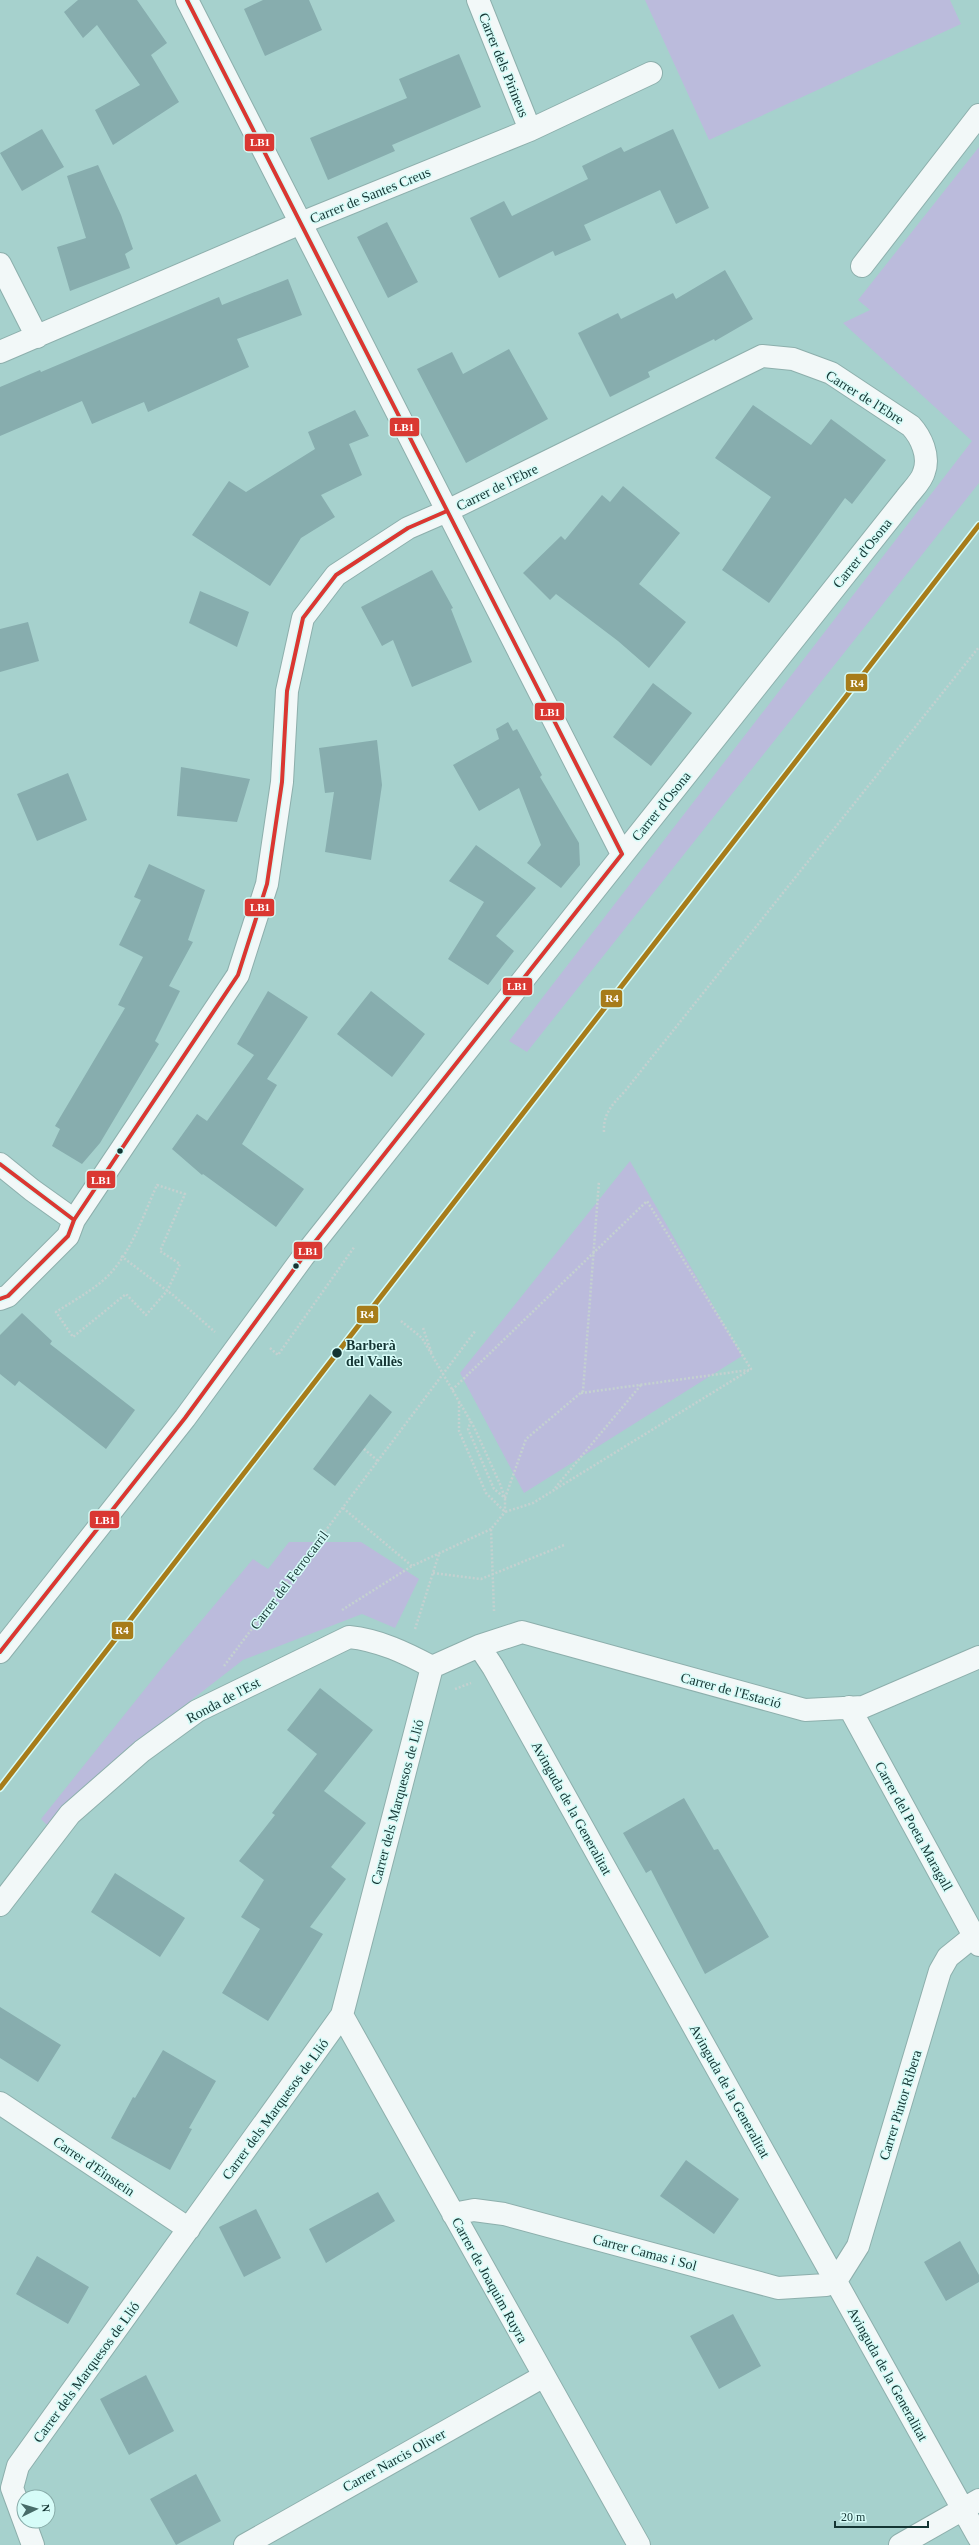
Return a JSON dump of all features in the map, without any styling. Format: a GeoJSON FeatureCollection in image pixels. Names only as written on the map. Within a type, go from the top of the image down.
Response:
{"type":"FeatureCollection","features":[{"type":"Feature","properties":{"kind":"street"},"geometry":{"type":"LineString","coordinates":[[187,0],[622,854]]}},
{"type":"Feature","properties":{"kind":"street","name":"Carrer dels Pirineus"},"geometry":{"type":"LineString","coordinates":[[478,0],[530,130]]}},
{"type":"Feature","properties":{"kind":"street","name":"Carrer de Santes Creus"},"geometry":{"type":"LineString","coordinates":[[0,352],[301,223],[530,130],[651,73]]}},
{"type":"Feature","properties":{"kind":"street"},"geometry":{"type":"LineString","coordinates":[[862,266],[938,183],[976,126]]}},
{"type":"Feature","properties":{"kind":"street"},"geometry":{"type":"LineString","coordinates":[[0,264],[37,337]]}},
{"type":"Feature","properties":{"kind":"street","name":"Carrer de l'Ebre"},"geometry":{"type":"LineString","coordinates":[[0,1299],[8,1296],[68,1236],[74,1220],[238,975],[267,884],[282,782],[287,691],[303,618],[336,576],[408,528],[448,511],[762,356],[793,359],[831,373],[911,426],[919,435],[924,448],[924,472]]}},
{"type":"Feature","properties":{"kind":"street","name":"Carrer d'Osona"},"geometry":{"type":"LineString","coordinates":[[0,1652],[185,1418],[228,1343],[303,1257],[924,472]]}},
{"type":"Feature","properties":{"kind":"street"},"geometry":{"type":"LineString","coordinates":[[0,1164],[32,1190],[74,1220]]}},
{"type":"Feature","properties":{"kind":"street","name":"Carrer de l'Estació"},"geometry":{"type":"LineString","coordinates":[[479,1646],[522,1632],[805,1710],[863,1707],[979,1657]]}},
{"type":"Feature","properties":{"kind":"street","name":"Ronda de l'Est"},"geometry":{"type":"LineString","coordinates":[[0,1905],[70,1814],[142,1751],[197,1711],[349,1637],[363,1638],[405,1652],[432,1667]]}},
{"type":"Feature","properties":{"kind":"street"},"geometry":{"type":"LineString","coordinates":[[432,1667],[479,1646]]}},
{"type":"Feature","properties":{"kind":"street","name":"Avinguda de la Generalitat"},"geometry":{"type":"LineString","coordinates":[[479,1646],[493,1667],[836,2281],[971,2504],[979,2538]]}},
{"type":"Feature","properties":{"kind":"street","name":"Carrer dels Marquesos de Llió"},"geometry":{"type":"LineString","coordinates":[[6,2490],[18,2466],[342,2015],[432,1667]]}},
{"type":"Feature","properties":{"kind":"street","name":"Carrer del Poeta Maragall"},"geometry":{"type":"LineString","coordinates":[[849,1707],[977,1941]]}},
{"type":"Feature","properties":{"kind":"street","name":"Carrer Pintor Ribera"},"geometry":{"type":"LineString","coordinates":[[836,2281],[858,2246],[940,1971],[948,1957],[977,1941]]}},
{"type":"Feature","properties":{"kind":"street","name":"Carrer de Joaquim Ruyra"},"geometry":{"type":"LineString","coordinates":[[342,2015],[640,2545]]}},
{"type":"Feature","properties":{"kind":"street","name":"Carrer d'Einstein"},"geometry":{"type":"LineString","coordinates":[[0,2103],[189,2229]]}},
{"type":"Feature","properties":{"kind":"street","name":"Carrer Camas i Sol"},"geometry":{"type":"LineString","coordinates":[[453,2214],[474,2210],[504,2214],[778,2288],[826,2285],[836,2281]]}},
{"type":"Feature","properties":{"kind":"street","name":"Carrer Narcis Oliver"},"geometry":{"type":"LineString","coordinates":[[244,2545],[544,2376]]}},
{"type":"Feature","properties":{"kind":"street"},"geometry":{"type":"LineString","coordinates":[[6,2490],[33,2545]]}},
{"type":"Feature","properties":{"kind":"street"},"geometry":{"type":"LineString","coordinates":[[900,2545],[971,2504]]}},
{"type":"Feature","properties":{"kind":"path"},"geometry":{"type":"LineString","coordinates":[[604,1132],[603,1121],[609,1108],[625,1091],[979,648]]}},
{"type":"Feature","properties":{"kind":"path"},"geometry":{"type":"LineString","coordinates":[[494,1611],[491,1529],[504,1512],[505,1498],[526,1439],[583,1390],[592,1253],[599,1181]]}},
{"type":"Feature","properties":{"kind":"path"},"geometry":{"type":"LineString","coordinates":[[157,1185],[185,1194],[160,1251],[180,1264],[167,1291],[146,1315],[126,1294],[73,1337],[56,1312],[101,1282],[121,1256],[128,1248],[157,1185]]}},
{"type":"Feature","properties":{"kind":"path"},"geometry":{"type":"LineString","coordinates":[[452,1390],[647,1201],[751,1369]]}},
{"type":"Feature","properties":{"kind":"path"},"geometry":{"type":"LineString","coordinates":[[265,1344],[278,1355],[355,1246]]}},
{"type":"Feature","properties":{"kind":"path"},"geometry":{"type":"LineString","coordinates":[[121,1256],[167,1291],[228,1343]]}},
{"type":"Feature","properties":{"kind":"path"},"geometry":{"type":"LineString","coordinates":[[402,1321],[422,1338],[471,1421],[505,1498]]}},
{"type":"Feature","properties":{"kind":"path"},"geometry":{"type":"LineString","coordinates":[[423,1328],[434,1360]]}},
{"type":"Feature","properties":{"kind":"path","name":"Carrer del Ferrocarril"},"geometry":{"type":"LineString","coordinates":[[223,1669],[476,1330]]}},
{"type":"Feature","properties":{"kind":"path"},"geometry":{"type":"LineString","coordinates":[[580,1393],[751,1369]]}},
{"type":"Feature","properties":{"kind":"path"},"geometry":{"type":"LineString","coordinates":[[504,1512],[533,1503],[751,1369]]}},
{"type":"Feature","properties":{"kind":"path"},"geometry":{"type":"LineString","coordinates":[[552,1491],[642,1384]]}},
{"type":"Feature","properties":{"kind":"path"},"geometry":{"type":"LineString","coordinates":[[458,1400],[459,1431],[486,1493],[504,1512]]}},
{"type":"Feature","properties":{"kind":"path"},"geometry":{"type":"LineString","coordinates":[[471,1421],[468,1429],[494,1488],[505,1498]]}},
{"type":"Feature","properties":{"kind":"path"},"geometry":{"type":"LineString","coordinates":[[364,1449],[378,1461]]}},
{"type":"Feature","properties":{"kind":"path"},"geometry":{"type":"LineString","coordinates":[[343,1508],[412,1566]]}},
{"type":"Feature","properties":{"kind":"path"},"geometry":{"type":"LineString","coordinates":[[433,1573],[481,1579],[564,1545]]}},
{"type":"Feature","properties":{"kind":"path"},"geometry":{"type":"LineString","coordinates":[[414,1631],[439,1553]]}},
{"type":"Feature","properties":{"kind":"shaded area"},"geometry":{"type":"Polygon","coordinates":[[[645,0],[950,0],[961,24],[709,140],[645,0]]]}},
{"type":"Feature","properties":{"kind":"shaded area"},"geometry":{"type":"Polygon","coordinates":[[[979,147],[979,483],[527,1052],[509,1041],[972,441],[843,323],[870,310],[858,300],[979,147]]]}},
{"type":"Feature","properties":{"kind":"shaded area"},"geometry":{"type":"Polygon","coordinates":[[[630,1161],[742,1356],[524,1493],[460,1373],[630,1161]]]}},
{"type":"Feature","properties":{"kind":"shaded area"},"geometry":{"type":"Polygon","coordinates":[[[289,1542],[361,1542],[419,1579],[395,1628],[362,1614],[243,1660],[123,1753],[50,1828],[41,1819],[165,1664],[253,1559],[268,1569],[289,1542]]]}},
{"type":"Feature","properties":{"kind":"building"},"geometry":{"type":"Polygon","coordinates":[[[78,0],[137,0],[167,43],[151,55],[179,102],[113,145],[95,110],[140,85],[97,25],[83,38],[64,12],[78,0]]]}},
{"type":"Feature","properties":{"kind":"building"},"geometry":{"type":"Polygon","coordinates":[[[263,0],[309,0],[322,30],[265,56],[244,9],[263,0]]]}},
{"type":"Feature","properties":{"kind":"building"},"geometry":{"type":"Polygon","coordinates":[[[459,54],[481,107],[392,145],[395,151],[328,180],[310,138],[407,98],[399,79],[459,54]]]}},
{"type":"Feature","properties":{"kind":"building"},"geometry":{"type":"Polygon","coordinates":[[[42,129],[64,167],[22,191],[0,153],[42,129]]]}},
{"type":"Feature","properties":{"kind":"building"},"geometry":{"type":"Polygon","coordinates":[[[673,129],[709,208],[676,224],[660,190],[584,225],[591,240],[555,256],[553,251],[499,278],[470,218],[504,201],[512,216],[588,179],[582,166],[621,147],[624,152],[673,129]]]}},
{"type":"Feature","properties":{"kind":"building"},"geometry":{"type":"Polygon","coordinates":[[[98,165],[121,215],[133,249],[125,254],[130,268],[70,291],[57,247],[86,238],[67,176],[98,165]]]}},
{"type":"Feature","properties":{"kind":"building"},"geometry":{"type":"Polygon","coordinates":[[[387,222],[418,282],[388,298],[357,237],[387,222]]]}},
{"type":"Feature","properties":{"kind":"building"},"geometry":{"type":"Polygon","coordinates":[[[725,270],[753,319],[715,341],[714,339],[648,372],[650,377],[610,397],[578,333],[618,313],[621,319],[673,293],[676,299],[725,270]]]}},
{"type":"Feature","properties":{"kind":"building"},"geometry":{"type":"Polygon","coordinates":[[[288,279],[302,315],[237,339],[249,367],[148,412],[144,402],[92,424],[82,401],[0,436],[0,387],[40,370],[41,372],[219,297],[222,305],[288,279]]]}},
{"type":"Feature","properties":{"kind":"building"},"geometry":{"type":"Polygon","coordinates":[[[509,349],[548,419],[466,463],[417,369],[452,352],[463,374],[509,349]]]}},
{"type":"Feature","properties":{"kind":"building"},"geometry":{"type":"Polygon","coordinates":[[[753,405],[811,445],[831,419],[886,460],[852,504],[845,498],[769,603],[722,570],[771,497],[715,458],[753,405]]]}},
{"type":"Feature","properties":{"kind":"building"},"geometry":{"type":"Polygon","coordinates":[[[355,410],[369,436],[349,444],[362,475],[321,495],[335,517],[301,538],[270,586],[192,535],[229,481],[246,492],[315,449],[308,432],[355,410]]]}},
{"type":"Feature","properties":{"kind":"building"},"geometry":{"type":"Polygon","coordinates":[[[623,486],[680,533],[639,584],[686,622],[649,668],[618,641],[556,594],[550,600],[523,573],[561,536],[565,540],[602,495],[610,502],[623,486]]]}},
{"type":"Feature","properties":{"kind":"building"},"geometry":{"type":"Polygon","coordinates":[[[432,570],[453,608],[451,609],[472,662],[412,687],[393,640],[382,646],[361,607],[432,570]]]}},
{"type":"Feature","properties":{"kind":"building"},"geometry":{"type":"Polygon","coordinates":[[[200,591],[249,612],[237,647],[189,623],[200,591]]]}},
{"type":"Feature","properties":{"kind":"building"},"geometry":{"type":"Polygon","coordinates":[[[28,622],[39,661],[0,672],[0,629],[28,622]]]}},
{"type":"Feature","properties":{"kind":"building"},"geometry":{"type":"Polygon","coordinates":[[[653,683],[692,713],[651,766],[613,737],[653,683]]]}},
{"type":"Feature","properties":{"kind":"building"},"geometry":{"type":"Polygon","coordinates":[[[508,722],[513,731],[517,729],[542,775],[540,777],[579,843],[580,865],[561,888],[527,863],[541,845],[519,788],[479,811],[453,765],[499,739],[496,729],[508,722]]]}},
{"type":"Feature","properties":{"kind":"building"},"geometry":{"type":"Polygon","coordinates":[[[377,740],[382,785],[371,860],[325,852],[334,792],[325,793],[319,748],[377,740]]]}},
{"type":"Feature","properties":{"kind":"building"},"geometry":{"type":"Polygon","coordinates":[[[181,767],[250,779],[237,822],[177,816],[181,767]]]}},
{"type":"Feature","properties":{"kind":"building"},"geometry":{"type":"Polygon","coordinates":[[[68,773],[87,820],[37,841],[17,794],[68,773]]]}},
{"type":"Feature","properties":{"kind":"building"},"geometry":{"type":"Polygon","coordinates":[[[476,845],[536,888],[496,936],[514,951],[488,985],[448,959],[484,902],[449,881],[476,845]]]}},
{"type":"Feature","properties":{"kind":"building"},"geometry":{"type":"Polygon","coordinates":[[[149,864],[205,890],[188,940],[193,942],[169,986],[180,991],[155,1041],[159,1044],[100,1143],[82,1164],[52,1146],[60,1129],[55,1126],[125,1008],[118,1005],[143,957],[119,945],[141,900],[134,897],[149,864]]]}},
{"type":"Feature","properties":{"kind":"building"},"geometry":{"type":"Polygon","coordinates":[[[268,991],[308,1017],[267,1079],[277,1085],[242,1144],[304,1189],[276,1227],[203,1174],[202,1175],[172,1149],[197,1114],[207,1121],[254,1055],[237,1044],[268,991]]]}},
{"type":"Feature","properties":{"kind":"building"},"geometry":{"type":"Polygon","coordinates":[[[371,991],[425,1034],[392,1077],[337,1034],[371,991]]]}},
{"type":"Feature","properties":{"kind":"building"},"geometry":{"type":"Polygon","coordinates":[[[22,1313],[52,1341],[50,1344],[135,1410],[106,1449],[19,1381],[15,1386],[0,1374],[0,1335],[22,1313]]]}},
{"type":"Feature","properties":{"kind":"building"},"geometry":{"type":"Polygon","coordinates":[[[370,1394],[392,1412],[335,1486],[313,1469],[370,1394]]]}},
{"type":"Feature","properties":{"kind":"building"},"geometry":{"type":"Polygon","coordinates":[[[320,1688],[373,1730],[324,1791],[366,1823],[331,1867],[346,1879],[310,1927],[323,1934],[268,2021],[222,1993],[260,1929],[241,1917],[264,1880],[239,1861],[275,1815],[272,1813],[317,1754],[287,1730],[320,1688]]]}},
{"type":"Feature","properties":{"kind":"building"},"geometry":{"type":"Polygon","coordinates":[[[684,1798],[714,1850],[718,1849],[769,1937],[705,1974],[651,1870],[646,1873],[623,1833],[684,1798]]]}},
{"type":"Feature","properties":{"kind":"building"},"geometry":{"type":"Polygon","coordinates":[[[115,1873],[185,1918],[160,1957],[91,1912],[115,1873]]]}},
{"type":"Feature","properties":{"kind":"building"},"geometry":{"type":"Polygon","coordinates":[[[0,2007],[61,2045],[38,2082],[0,2058],[0,2007]]]}},
{"type":"Feature","properties":{"kind":"building"},"geometry":{"type":"Polygon","coordinates":[[[163,2050],[216,2081],[189,2128],[192,2129],[170,2170],[111,2138],[133,2097],[135,2098],[163,2050]]]}},
{"type":"Feature","properties":{"kind":"building"},"geometry":{"type":"Polygon","coordinates":[[[686,2160],[739,2199],[714,2234],[660,2196],[686,2160]]]}},
{"type":"Feature","properties":{"kind":"building"},"geometry":{"type":"Polygon","coordinates":[[[378,2192],[395,2221],[326,2263],[309,2229],[378,2192]]]}},
{"type":"Feature","properties":{"kind":"building"},"geometry":{"type":"Polygon","coordinates":[[[256,2209],[281,2258],[244,2277],[219,2227],[256,2209]]]}},
{"type":"Feature","properties":{"kind":"building"},"geometry":{"type":"Polygon","coordinates":[[[960,2241],[979,2275],[979,2282],[946,2301],[924,2262],[960,2241]]]}},
{"type":"Feature","properties":{"kind":"building"},"geometry":{"type":"Polygon","coordinates":[[[37,2256],[89,2287],[68,2324],[16,2294],[37,2256]]]}},
{"type":"Feature","properties":{"kind":"building"},"geometry":{"type":"Polygon","coordinates":[[[733,2314],[761,2366],[719,2389],[690,2336],[733,2314]]]}},
{"type":"Feature","properties":{"kind":"building"},"geometry":{"type":"Polygon","coordinates":[[[146,2375],[174,2431],[129,2455],[100,2399],[146,2375]]]}},
{"type":"Feature","properties":{"kind":"building"},"geometry":{"type":"Polygon","coordinates":[[[196,2474],[221,2521],[176,2545],[150,2499],[196,2474]]]}},
{"type":"Feature","properties":{"kind":"transit line","name":"LB1"},"geometry":{"type":"LineString","coordinates":[[187,0],[622,854]]}},
{"type":"Feature","properties":{"kind":"transit line","name":"LB1"},"geometry":{"type":"LineString","coordinates":[[0,1299],[8,1296],[68,1236],[74,1220],[238,975],[267,884],[282,782],[287,691],[303,618],[336,575],[408,528],[447,511]]}},
{"type":"Feature","properties":{"kind":"transit line","name":"R4"},"geometry":{"type":"LineString","coordinates":[[0,1788],[979,525]]}},
{"type":"Feature","properties":{"kind":"transit line","name":"LB1"},"geometry":{"type":"LineString","coordinates":[[0,1652],[185,1418],[303,1257],[622,854]]}},
{"type":"Feature","properties":{"kind":"transit line","name":"LB1"},"geometry":{"type":"LineString","coordinates":[[0,1164],[74,1220]]}},
{"type":"Feature","properties":{"kind":"place","name":"Barberà del Vallès"},"geometry":{"type":"Point","coordinates":[337,1353]}}]}
